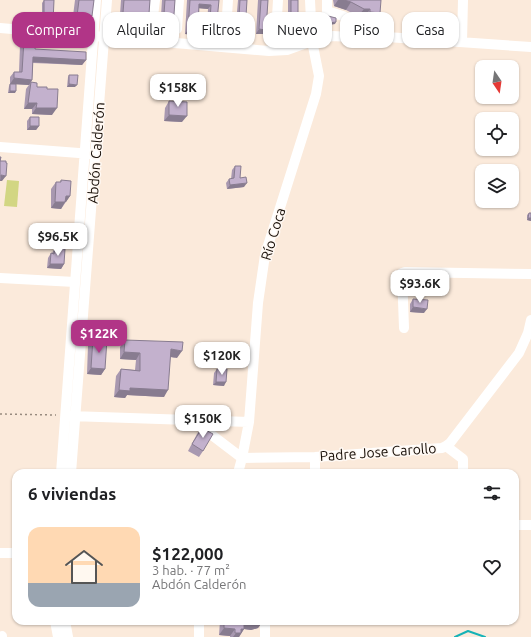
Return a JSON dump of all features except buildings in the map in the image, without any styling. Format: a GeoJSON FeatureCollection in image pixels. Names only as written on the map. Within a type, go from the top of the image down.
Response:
{"type":"FeatureCollection","features":[{"type":"Feature","properties":{"kind":"street","name":"Abdón Calderón"},"geometry":{"type":"LineString","coordinates":[[95,12],[96,0]]}},
{"type":"Feature","properties":{"kind":"street","name":"Abdón Calderón"},"geometry":{"type":"LineString","coordinates":[[106,12],[107,0]]}},
{"type":"Feature","properties":{"kind":"street"},"geometry":{"type":"LineString","coordinates":[[154,12],[155,0]]}},
{"type":"Feature","properties":{"kind":"street"},"geometry":{"type":"LineString","coordinates":[[178,12],[179,0]]}},
{"type":"Feature","properties":{"kind":"street"},"geometry":{"type":"LineString","coordinates":[[227,12],[228,0]]}},
{"type":"Feature","properties":{"kind":"street"},"geometry":{"type":"LineString","coordinates":[[277,12],[278,0]]}},
{"type":"Feature","properties":{"kind":"street","name":"Río Coca"},"geometry":{"type":"LineString","coordinates":[[310,0],[311,12]]}},
{"type":"Feature","properties":{"kind":"street"},"geometry":{"type":"LineString","coordinates":[[327,0],[327,12],[340,15]]}},
{"type":"Feature","properties":{"kind":"street"},"geometry":{"type":"LineString","coordinates":[[462,42],[463,0]]}},
{"type":"Feature","properties":{"kind":"street"},"geometry":{"type":"LineString","coordinates":[[0,28],[12,29]]}},
{"type":"Feature","properties":{"kind":"street"},"geometry":{"type":"LineString","coordinates":[[332,36],[349,37],[358,35],[531,46]]}},
{"type":"Feature","properties":{"kind":"street","name":"Abdón Calderón"},"geometry":{"type":"LineString","coordinates":[[71,469],[75,282],[92,48]]}},
{"type":"Feature","properties":{"kind":"street","name":"Abdón Calderón"},"geometry":{"type":"LineString","coordinates":[[62,469],[71,416],[96,154],[103,48]]}},
{"type":"Feature","properties":{"kind":"street"},"geometry":{"type":"LineString","coordinates":[[236,48],[268,51],[287,50],[293,48]]}},
{"type":"Feature","properties":{"kind":"street","name":"Río Coca"},"geometry":{"type":"LineString","coordinates":[[239,469],[249,422],[258,303],[265,254],[316,94],[318,76],[313,48]]}},
{"type":"Feature","properties":{"kind":"street"},"geometry":{"type":"LineString","coordinates":[[0,147],[96,154]]}},
{"type":"Feature","properties":{"kind":"street"},"geometry":{"type":"LineString","coordinates":[[404,328],[402,273],[531,274]]}},
{"type":"Feature","properties":{"kind":"street"},"geometry":{"type":"LineString","coordinates":[[0,278],[75,282]]}},
{"type":"Feature","properties":{"kind":"street","name":"Padre Jose Carollo"},"geometry":{"type":"LineString","coordinates":[[242,458],[315,457],[434,449],[446,446],[519,353],[528,333],[531,320]]}},
{"type":"Feature","properties":{"kind":"street"},"geometry":{"type":"LineString","coordinates":[[71,416],[249,422]]}},
{"type":"Feature","properties":{"kind":"street"},"geometry":{"type":"LineString","coordinates":[[192,420],[242,458]]}},
{"type":"Feature","properties":{"kind":"street"},"geometry":{"type":"LineString","coordinates":[[446,446],[463,459],[463,469]]}},
{"type":"Feature","properties":{"kind":"street"},"geometry":{"type":"LineString","coordinates":[[315,457],[316,469]]}},
{"type":"Feature","properties":{"kind":"street"},"geometry":{"type":"LineString","coordinates":[[519,525],[531,525]]}},
{"type":"Feature","properties":{"kind":"street"},"geometry":{"type":"LineString","coordinates":[[0,553],[12,553]]}},
{"type":"Feature","properties":{"kind":"street"},"geometry":{"type":"LineString","coordinates":[[56,625],[58,637]]}},
{"type":"Feature","properties":{"kind":"street"},"geometry":{"type":"LineString","coordinates":[[66,625],[68,637]]}},
{"type":"Feature","properties":{"kind":"street"},"geometry":{"type":"LineString","coordinates":[[199,625],[199,637]]}},
{"type":"Feature","properties":{"kind":"street"},"geometry":{"type":"LineString","coordinates":[[265,625],[265,637]]}},
{"type":"Feature","properties":{"kind":"path"},"geometry":{"type":"LineString","coordinates":[[0,414],[71,416]]}},
{"type":"Feature","properties":{"kind":"green space"},"geometry":{"type":"Polygon","coordinates":[[[7,180],[19,181],[17,207],[4,206],[7,180]]]}},
{"type":"Feature","properties":{"kind":"waterway"},"geometry":{"type":"LineString","coordinates":[[455,637],[468,631],[485,637]]}}]}
